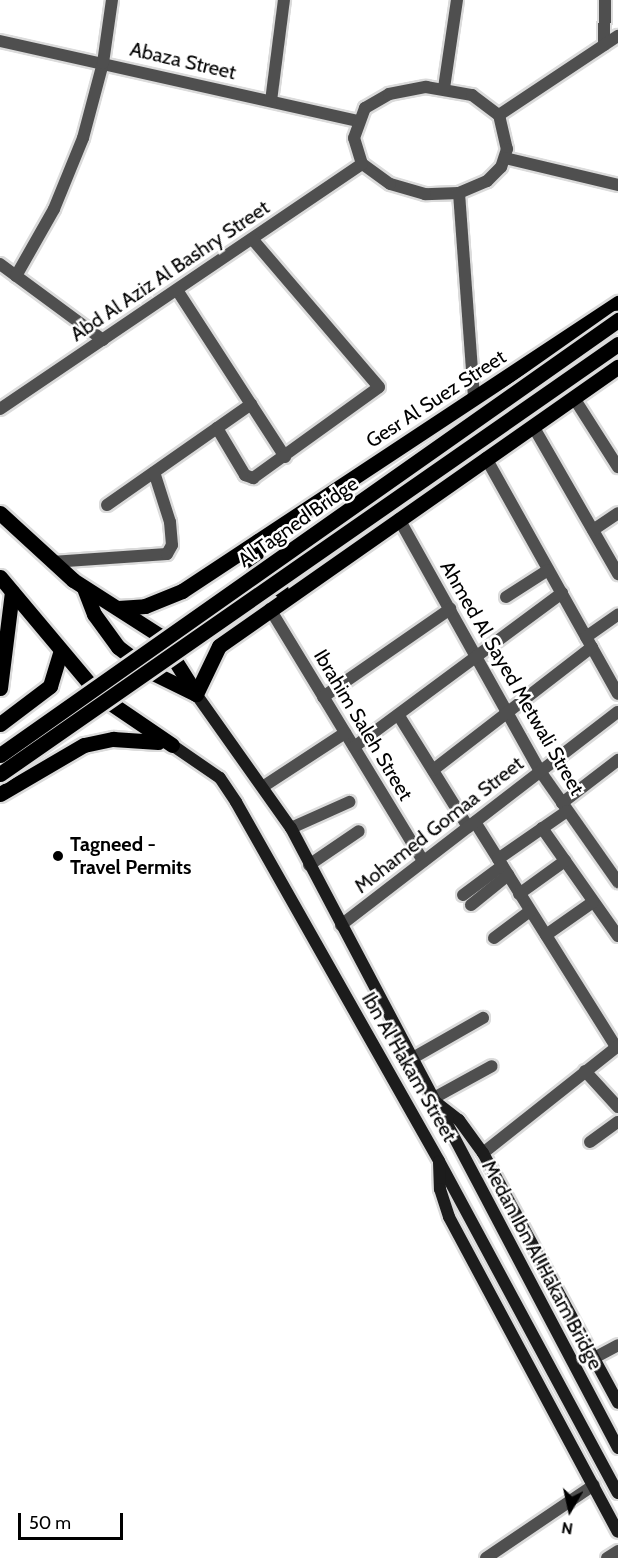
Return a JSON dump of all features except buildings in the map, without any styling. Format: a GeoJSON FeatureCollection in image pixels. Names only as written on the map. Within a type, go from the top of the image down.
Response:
{"type":"FeatureCollection","features":[{"type":"Feature","properties":{"kind":"main road","name":"Gesr Al Suez Street"},"geometry":{"type":"LineString","coordinates":[[118,608],[170,598],[618,303]]}},
{"type":"Feature","properties":{"kind":"main road","name":"Al Tagned Bridge"},"geometry":{"type":"LineString","coordinates":[[0,755],[618,320]]}},
{"type":"Feature","properties":{"kind":"main road","name":"Al Tagned Bridge"},"geometry":{"type":"LineString","coordinates":[[0,774],[618,344]]}},
{"type":"Feature","properties":{"kind":"main road"},"geometry":{"type":"LineString","coordinates":[[196,694],[219,646],[618,368]]}},
{"type":"Feature","properties":{"kind":"main road"},"geometry":{"type":"LineString","coordinates":[[0,513],[52,562],[84,588],[118,608],[168,644],[196,694]]}},
{"type":"Feature","properties":{"kind":"main road"},"geometry":{"type":"LineString","coordinates":[[258,541],[254,563],[265,583],[286,592],[297,591]]}},
{"type":"Feature","properties":{"kind":"main road"},"geometry":{"type":"LineString","coordinates":[[0,577],[60,653],[100,696],[172,745]]}},
{"type":"Feature","properties":{"kind":"main road"},"geometry":{"type":"LineString","coordinates":[[84,588],[101,626],[123,652],[151,672],[196,694]]}},
{"type":"Feature","properties":{"kind":"main road"},"geometry":{"type":"LineString","coordinates":[[0,688],[12,592]]}},
{"type":"Feature","properties":{"kind":"main road"},"geometry":{"type":"LineString","coordinates":[[0,724],[50,686],[60,653]]}},
{"type":"Feature","properties":{"kind":"main road","name":"Ibn Al Hakam Street"},"geometry":{"type":"LineString","coordinates":[[196,694],[264,786],[291,828],[432,1099],[459,1120],[483,1153],[618,1403]]}},
{"type":"Feature","properties":{"kind":"main road"},"geometry":{"type":"LineString","coordinates":[[0,762],[2,792],[84,745],[113,739],[172,745]]}},
{"type":"Feature","properties":{"kind":"main road","name":"Ibn Al Hakam Street"},"geometry":{"type":"LineString","coordinates":[[172,745],[205,765],[236,802],[439,1161],[440,1190],[449,1217],[618,1532]]}},
{"type":"Feature","properties":{"kind":"main road","name":"Medan Ibn Al Hakam Bridge"},"geometry":{"type":"LineString","coordinates":[[432,1099],[618,1449]]}},
{"type":"Feature","properties":{"kind":"main road","name":"Medan Ibn Al Hakam Bridge"},"geometry":{"type":"LineString","coordinates":[[439,1161],[618,1493]]}},
{"type":"Feature","properties":{"kind":"street"},"geometry":{"type":"LineString","coordinates":[[16,276],[69,174],[103,63],[112,0]]}},
{"type":"Feature","properties":{"kind":"street"},"geometry":{"type":"LineString","coordinates":[[271,101],[284,0]]}},
{"type":"Feature","properties":{"kind":"street"},"geometry":{"type":"LineString","coordinates":[[444,88],[457,0]]}},
{"type":"Feature","properties":{"kind":"street"},"geometry":{"type":"LineString","coordinates":[[604,45],[605,0]]}},
{"type":"Feature","properties":{"kind":"street"},"geometry":{"type":"LineString","coordinates":[[499,116],[618,36]]}},
{"type":"Feature","properties":{"kind":"street","name":"Abaza Street"},"geometry":{"type":"LineString","coordinates":[[0,41],[357,121]]}},
{"type":"Feature","properties":{"kind":"street"},"geometry":{"type":"LineString","coordinates":[[444,88],[482,100],[499,116],[506,132],[505,158],[487,181],[459,192],[403,189],[374,176],[362,164],[354,138],[357,121],[371,102],[389,94],[444,88]]}},
{"type":"Feature","properties":{"kind":"street"},"geometry":{"type":"LineString","coordinates":[[505,158],[618,185]]}},
{"type":"Feature","properties":{"kind":"street","name":"Abd Al Aziz Al Bashry Street"},"geometry":{"type":"LineString","coordinates":[[0,410],[362,164]]}},
{"type":"Feature","properties":{"kind":"street"},"geometry":{"type":"LineString","coordinates":[[459,192],[474,399]]}},
{"type":"Feature","properties":{"kind":"street"},"geometry":{"type":"LineString","coordinates":[[217,428],[249,478],[285,457],[376,394],[379,384],[252,239]]}},
{"type":"Feature","properties":{"kind":"street"},"geometry":{"type":"LineString","coordinates":[[0,264],[103,340]]}},
{"type":"Feature","properties":{"kind":"street"},"geometry":{"type":"LineString","coordinates":[[177,290],[285,457]]}},
{"type":"Feature","properties":{"kind":"street"},"geometry":{"type":"LineString","coordinates":[[574,398],[618,467]]}},
{"type":"Feature","properties":{"kind":"street"},"geometry":{"type":"LineString","coordinates":[[107,505],[251,404]]}},
{"type":"Feature","properties":{"kind":"street"},"geometry":{"type":"LineString","coordinates":[[533,426],[618,574]]}},
{"type":"Feature","properties":{"kind":"street"},"geometry":{"type":"LineString","coordinates":[[486,458],[618,694]]}},
{"type":"Feature","properties":{"kind":"street"},"geometry":{"type":"LineString","coordinates":[[52,562],[167,554],[172,545],[170,522],[154,472]]}},
{"type":"Feature","properties":{"kind":"street"},"geometry":{"type":"LineString","coordinates":[[593,530],[618,513]]}},
{"type":"Feature","properties":{"kind":"street","name":"Ahmed Al Sayed Metwali Street"},"geometry":{"type":"LineString","coordinates":[[399,519],[540,771],[618,882]]}},
{"type":"Feature","properties":{"kind":"street"},"geometry":{"type":"LineString","coordinates":[[506,597],[549,570]]}},
{"type":"Feature","properties":{"kind":"street"},"geometry":{"type":"LineString","coordinates":[[354,747],[399,716],[562,593]]}},
{"type":"Feature","properties":{"kind":"street","name":"Ibrahim Saleh Street"},"geometry":{"type":"LineString","coordinates":[[270,609],[423,861]]}},
{"type":"Feature","properties":{"kind":"street"},"geometry":{"type":"LineString","coordinates":[[323,697],[450,609]]}},
{"type":"Feature","properties":{"kind":"street"},"geometry":{"type":"LineString","coordinates":[[433,770],[507,712],[618,615]]}},
{"type":"Feature","properties":{"kind":"street","name":"Mohamed Gomaa Street"},"geometry":{"type":"LineString","coordinates":[[341,925],[618,712]]}},
{"type":"Feature","properties":{"kind":"street"},"geometry":{"type":"LineString","coordinates":[[399,716],[433,770],[503,867],[617,1046],[483,1153]]}},
{"type":"Feature","properties":{"kind":"street"},"geometry":{"type":"LineString","coordinates":[[264,786],[345,733]]}},
{"type":"Feature","properties":{"kind":"street"},"geometry":{"type":"LineString","coordinates":[[467,900],[564,807],[618,760]]}},
{"type":"Feature","properties":{"kind":"street"},"geometry":{"type":"LineString","coordinates":[[291,828],[349,802]]}},
{"type":"Feature","properties":{"kind":"street"},"geometry":{"type":"LineString","coordinates":[[542,828],[618,936]]}},
{"type":"Feature","properties":{"kind":"street"},"geometry":{"type":"LineString","coordinates":[[309,865],[359,831]]}},
{"type":"Feature","properties":{"kind":"street"},"geometry":{"type":"LineString","coordinates":[[519,894],[565,861]]}},
{"type":"Feature","properties":{"kind":"street"},"geometry":{"type":"LineString","coordinates":[[546,935],[593,902]]}},
{"type":"Feature","properties":{"kind":"street"},"geometry":{"type":"LineString","coordinates":[[494,938],[530,911]]}},
{"type":"Feature","properties":{"kind":"street"},"geometry":{"type":"LineString","coordinates":[[411,1059],[483,1018]]}},
{"type":"Feature","properties":{"kind":"street"},"geometry":{"type":"LineString","coordinates":[[432,1099],[492,1066]]}},
{"type":"Feature","properties":{"kind":"street"},"geometry":{"type":"LineString","coordinates":[[585,1071],[618,1107]]}},
{"type":"Feature","properties":{"kind":"street"},"geometry":{"type":"LineString","coordinates":[[590,1143],[618,1122]]}},
{"type":"Feature","properties":{"kind":"street"},"geometry":{"type":"LineString","coordinates":[[594,1358],[618,1345]]}},
{"type":"Feature","properties":{"kind":"street"},"geometry":{"type":"LineString","coordinates":[[486,1558],[594,1485]]}},
{"type":"Feature","properties":{"kind":"street"},"geometry":{"type":"LineString","coordinates":[[607,1558],[618,1551]]}},
{"type":"Feature","properties":{"kind":"place","name":"Tagneed - Travel Permits"},"geometry":{"type":"Point","coordinates":[58,856]}}]}
